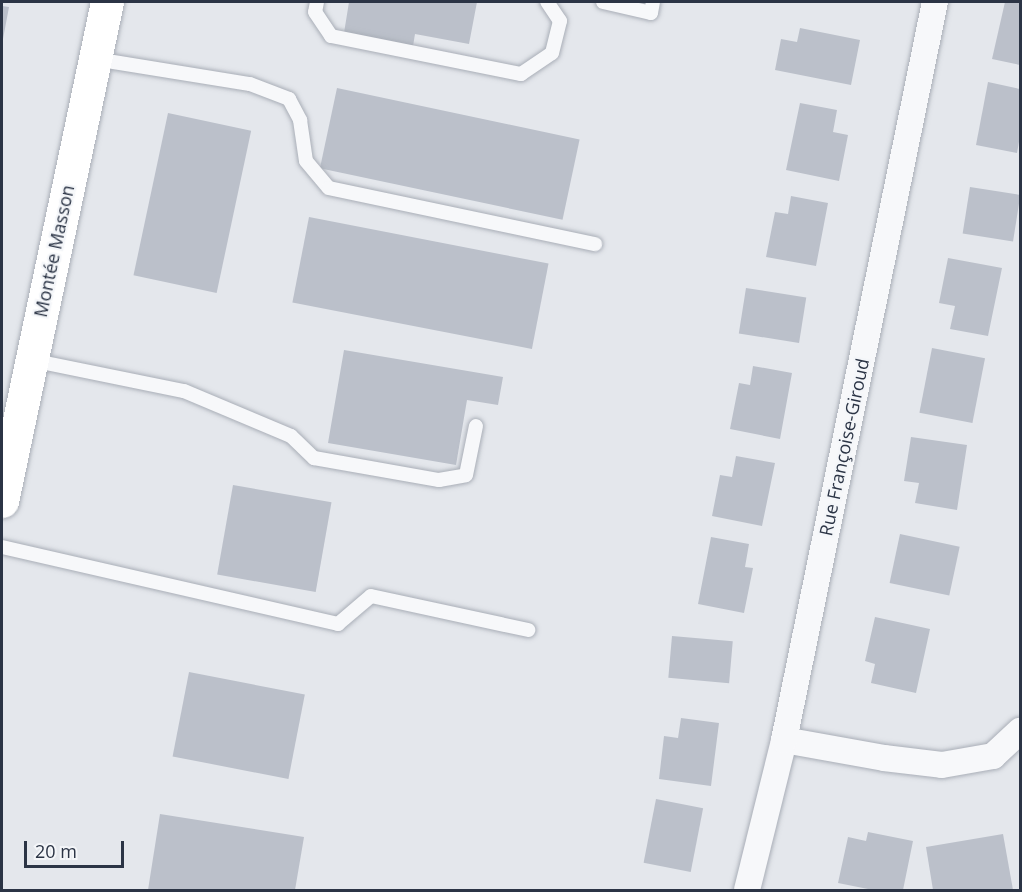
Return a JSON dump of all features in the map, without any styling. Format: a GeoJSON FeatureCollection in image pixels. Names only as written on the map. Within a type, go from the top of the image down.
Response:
{"type":"FeatureCollection","features":[{"type":"Feature","properties":{"kind":"main road","name":"Montée Masson"},"geometry":{"type":"LineString","coordinates":[[2,501],[107,2]]}},
{"type":"Feature","properties":{"kind":"street","name":"Rue Françoise-Giroud"},"geometry":{"type":"LineString","coordinates":[[747,891],[784,740],[935,2]]}},
{"type":"Feature","properties":{"kind":"street"},"geometry":{"type":"LineString","coordinates":[[784,740],[884,758],[942,765],[993,756],[1020,731]]}},
{"type":"Feature","properties":{"kind":"lane"},"geometry":{"type":"LineString","coordinates":[[317,2],[315,12],[331,36],[521,74],[552,53],[560,21],[547,2]]}},
{"type":"Feature","properties":{"kind":"lane"},"geometry":{"type":"LineString","coordinates":[[603,2],[651,13],[653,2]]}},
{"type":"Feature","properties":{"kind":"lane"},"geometry":{"type":"LineString","coordinates":[[95,59],[250,84],[289,99],[300,120],[306,161],[329,188],[595,244]]}},
{"type":"Feature","properties":{"kind":"lane"},"geometry":{"type":"LineString","coordinates":[[31,360],[184,391],[291,436],[314,458],[439,480],[466,475],[476,426]]}},
{"type":"Feature","properties":{"kind":"lane"},"geometry":{"type":"LineString","coordinates":[[2,547],[338,624],[370,596],[528,630]]}},
{"type":"Feature","properties":{"kind":"building"},"geometry":{"type":"Polygon","coordinates":[[[349,2],[477,2],[469,44],[415,34],[413,46],[344,33],[349,2]]]}},
{"type":"Feature","properties":{"kind":"building"},"geometry":{"type":"Polygon","coordinates":[[[1005,2],[1020,2],[1020,65],[992,59],[1005,2]]]}},
{"type":"Feature","properties":{"kind":"building"},"geometry":{"type":"Polygon","coordinates":[[[2,6],[9,7],[3,39],[2,39],[2,6]]]}},
{"type":"Feature","properties":{"kind":"building"},"geometry":{"type":"Polygon","coordinates":[[[800,28],[860,40],[851,85],[775,70],[781,39],[797,42],[800,28]]]}},
{"type":"Feature","properties":{"kind":"building"},"geometry":{"type":"Polygon","coordinates":[[[988,82],[1020,89],[1020,136],[1017,153],[976,145],[988,82]]]}},
{"type":"Feature","properties":{"kind":"building"},"geometry":{"type":"Polygon","coordinates":[[[337,88],[580,140],[563,220],[320,168],[337,88]]]}},
{"type":"Feature","properties":{"kind":"building"},"geometry":{"type":"Polygon","coordinates":[[[800,103],[837,110],[833,132],[848,135],[839,181],[786,170],[800,103]]]}},
{"type":"Feature","properties":{"kind":"building"},"geometry":{"type":"Polygon","coordinates":[[[168,113],[251,131],[217,293],[133,275],[168,113]]]}},
{"type":"Feature","properties":{"kind":"building"},"geometry":{"type":"Polygon","coordinates":[[[970,187],[1020,195],[1013,241],[963,233],[970,187]]]}},
{"type":"Feature","properties":{"kind":"building"},"geometry":{"type":"Polygon","coordinates":[[[791,196],[828,203],[816,266],[766,257],[775,212],[788,214],[791,196]]]}},
{"type":"Feature","properties":{"kind":"building"},"geometry":{"type":"Polygon","coordinates":[[[309,217],[549,264],[532,349],[292,302],[309,217]]]}},
{"type":"Feature","properties":{"kind":"building"},"geometry":{"type":"Polygon","coordinates":[[[948,258],[1002,268],[988,336],[950,329],[955,306],[939,303],[948,258]]]}},
{"type":"Feature","properties":{"kind":"building"},"geometry":{"type":"Polygon","coordinates":[[[746,288],[806,298],[799,343],[739,333],[746,288]]]}},
{"type":"Feature","properties":{"kind":"building"},"geometry":{"type":"Polygon","coordinates":[[[932,348],[985,358],[972,423],[919,413],[932,348]]]}},
{"type":"Feature","properties":{"kind":"building"},"geometry":{"type":"Polygon","coordinates":[[[344,350],[503,377],[498,405],[467,400],[456,465],[328,443],[344,350]]]}},
{"type":"Feature","properties":{"kind":"building"},"geometry":{"type":"Polygon","coordinates":[[[753,366],[792,373],[780,439],[730,429],[739,383],[750,385],[753,366]]]}},
{"type":"Feature","properties":{"kind":"building"},"geometry":{"type":"Polygon","coordinates":[[[911,437],[967,445],[957,510],[915,503],[919,483],[904,481],[911,437]]]}},
{"type":"Feature","properties":{"kind":"building"},"geometry":{"type":"Polygon","coordinates":[[[736,456],[775,463],[762,526],[712,516],[720,475],[732,477],[736,456]]]}},
{"type":"Feature","properties":{"kind":"building"},"geometry":{"type":"Polygon","coordinates":[[[233,485],[331,502],[316,592],[217,575],[233,485]]]}},
{"type":"Feature","properties":{"kind":"building"},"geometry":{"type":"Polygon","coordinates":[[[900,534],[960,547],[949,596],[890,583],[900,534]]]}},
{"type":"Feature","properties":{"kind":"building"},"geometry":{"type":"Polygon","coordinates":[[[711,537],[749,544],[745,567],[753,568],[744,613],[698,604],[711,537]]]}},
{"type":"Feature","properties":{"kind":"building"},"geometry":{"type":"Polygon","coordinates":[[[875,617],[930,629],[916,693],[871,683],[875,664],[865,661],[875,617]]]}},
{"type":"Feature","properties":{"kind":"building"},"geometry":{"type":"Polygon","coordinates":[[[672,636],[733,641],[729,683],[668,678],[672,636]]]}},
{"type":"Feature","properties":{"kind":"building"},"geometry":{"type":"Polygon","coordinates":[[[189,672],[305,695],[288,779],[173,756],[189,672]]]}},
{"type":"Feature","properties":{"kind":"building"},"geometry":{"type":"Polygon","coordinates":[[[681,718],[719,723],[711,786],[659,779],[664,736],[678,738],[681,718]]]}},
{"type":"Feature","properties":{"kind":"building"},"geometry":{"type":"Polygon","coordinates":[[[656,799],[703,808],[691,872],[644,863],[656,799]]]}},
{"type":"Feature","properties":{"kind":"building"},"geometry":{"type":"Polygon","coordinates":[[[160,814],[304,837],[295,890],[148,890],[160,814]]]}},
{"type":"Feature","properties":{"kind":"building"},"geometry":{"type":"Polygon","coordinates":[[[868,832],[913,841],[903,890],[873,890],[838,883],[848,837],[866,841],[868,832]]]}},
{"type":"Feature","properties":{"kind":"building"},"geometry":{"type":"Polygon","coordinates":[[[1003,834],[1013,890],[933,890],[926,847],[1003,834]]]}}]}
